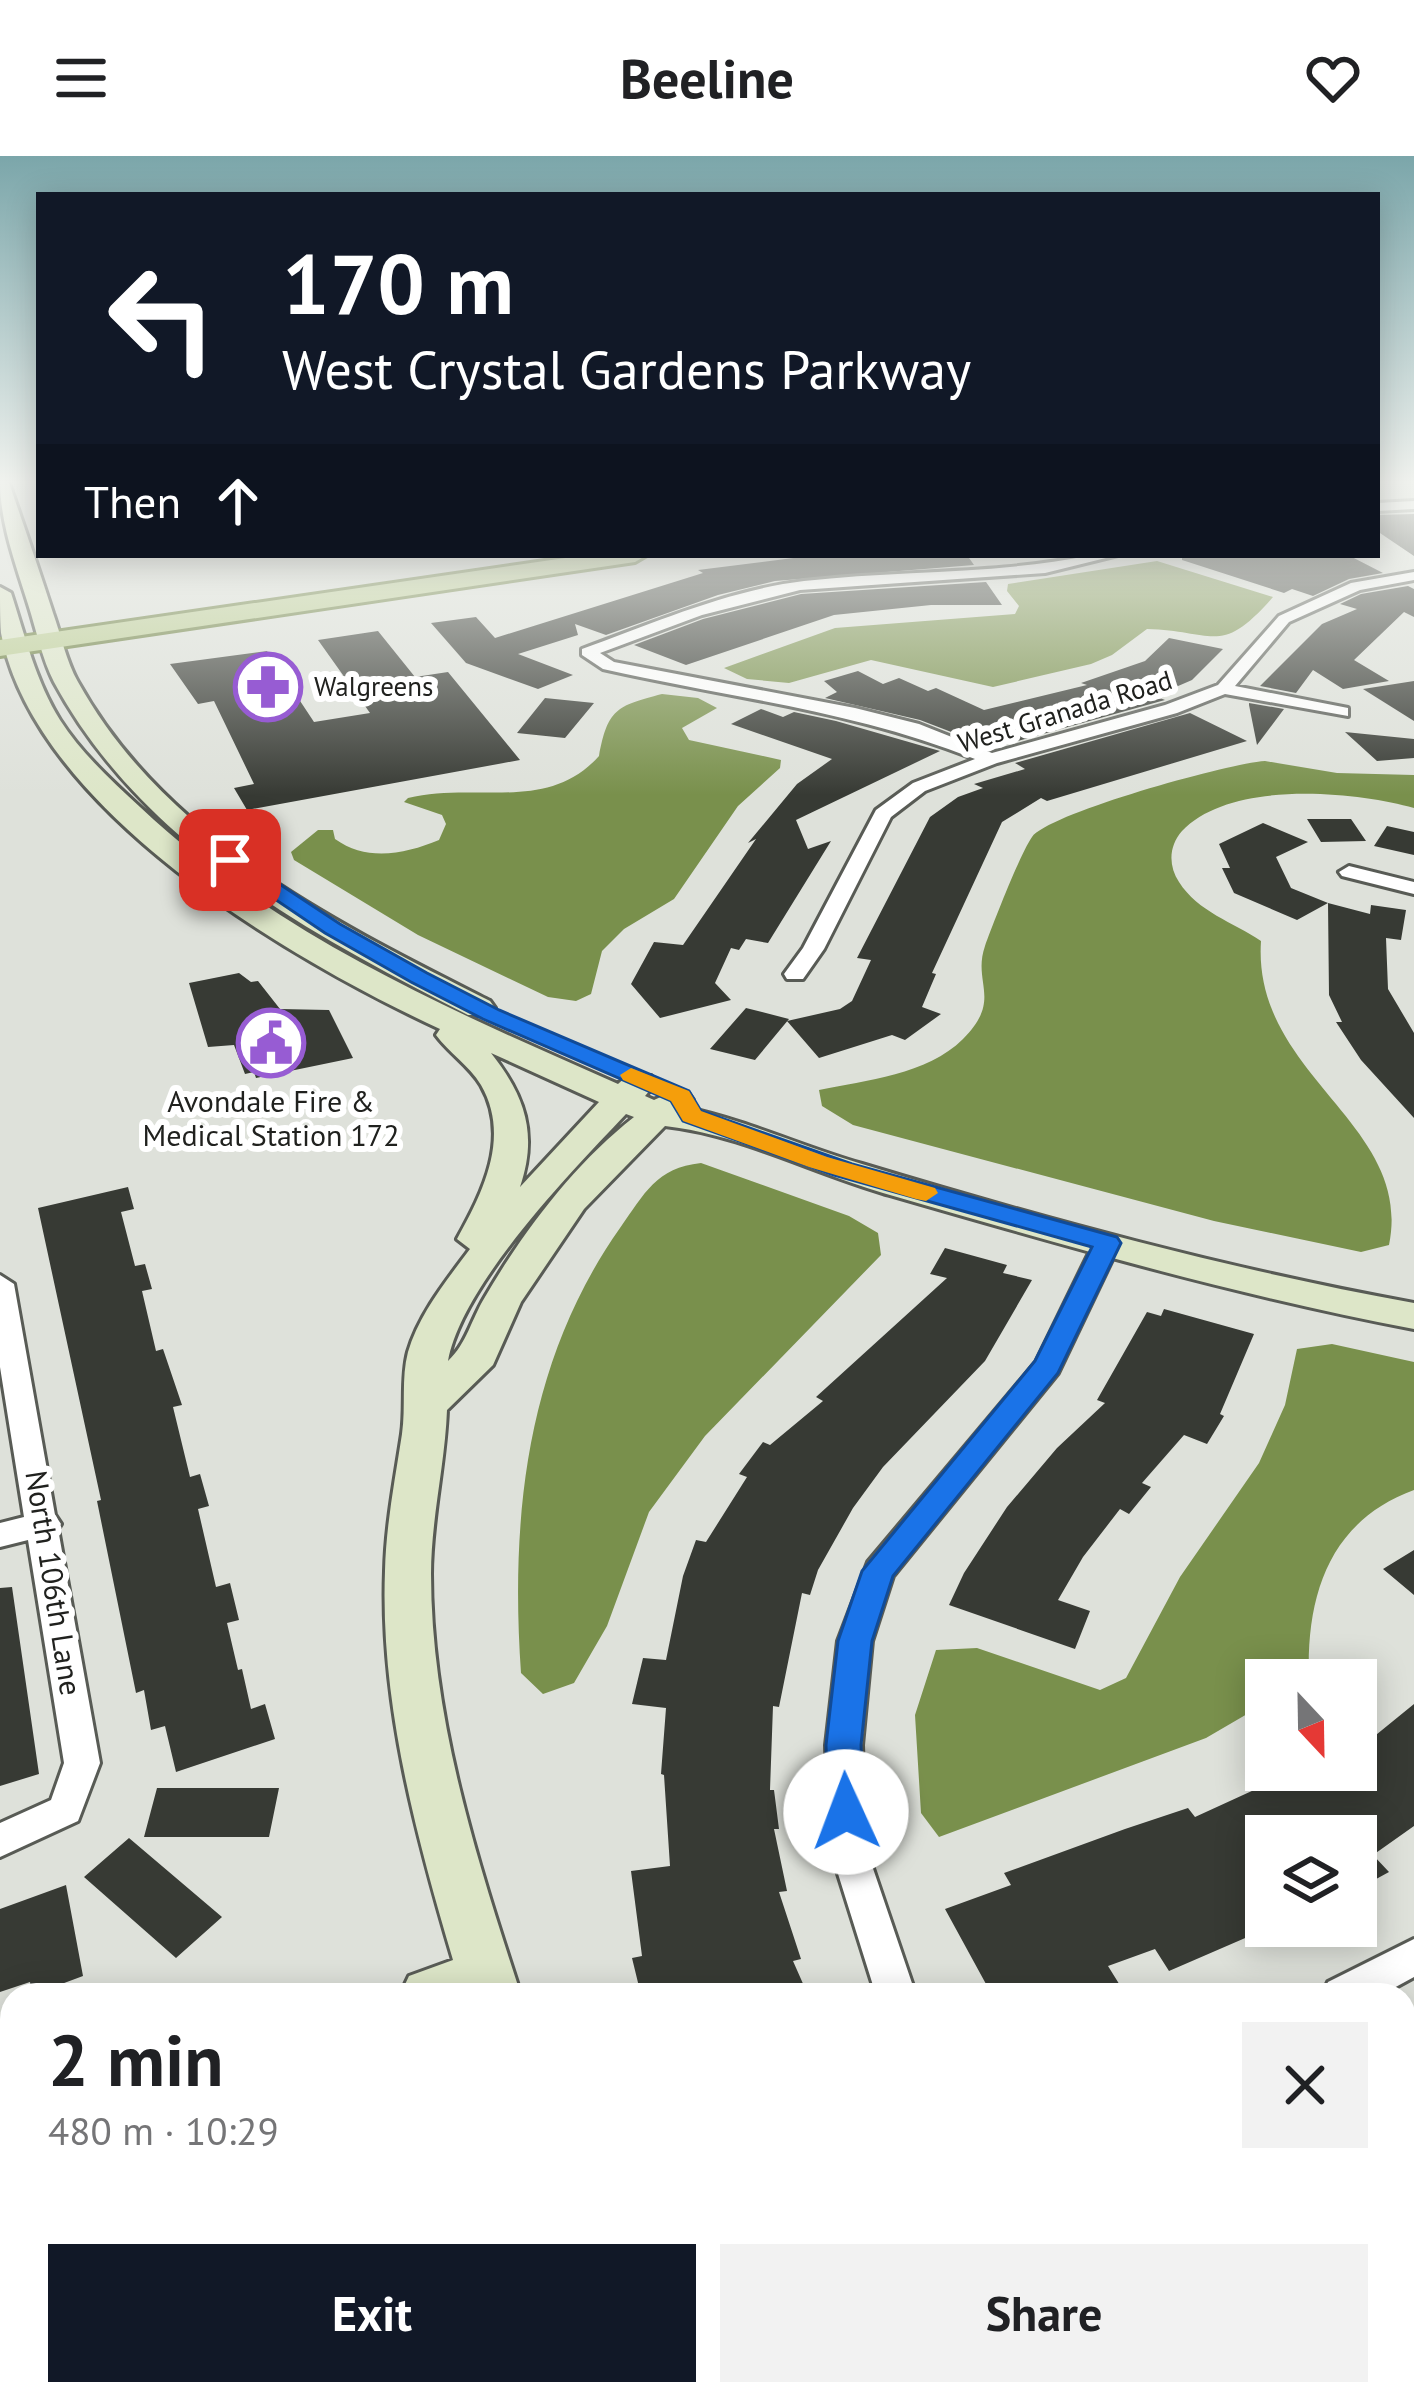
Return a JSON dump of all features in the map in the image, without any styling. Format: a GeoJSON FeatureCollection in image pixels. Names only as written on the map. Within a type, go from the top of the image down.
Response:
{"type":"FeatureCollection","features":[{"type":"Feature","properties":{"kind":"main road"},"geometry":{"type":"LineString","coordinates":[[33,585],[75,701],[172,813],[251,876],[370,951],[657,1100]]}},
{"type":"Feature","properties":{"kind":"main road"},"geometry":{"type":"LineString","coordinates":[[7,638],[345,585]]}},
{"type":"Feature","properties":{"kind":"main road"},"geometry":{"type":"LineString","coordinates":[[49,631],[404,585]]}},
{"type":"Feature","properties":{"kind":"main road"},"geometry":{"type":"LineString","coordinates":[[0,593],[7,638],[56,732],[155,839],[232,898],[408,1004],[843,1170],[1352,1306],[1414,1316]]}},
{"type":"Feature","properties":{"kind":"main road"},"geometry":{"type":"LineString","coordinates":[[338,966],[370,951]]}},
{"type":"Feature","properties":{"kind":"main road"},"geometry":{"type":"LineString","coordinates":[[408,1004],[484,1063],[500,1084],[514,1128],[508,1176],[464,1259],[458,1297]]}},
{"type":"Feature","properties":{"kind":"main road"},"geometry":{"type":"LineString","coordinates":[[488,1983],[440,1809],[413,1663],[408,1590],[428,1403],[429,1350],[458,1297],[541,1187],[657,1100]]}},
{"type":"Feature","properties":{"kind":"main road"},"geometry":{"type":"LineString","coordinates":[[428,1403],[479,1355],[502,1300],[571,1201],[657,1100]]}},
{"type":"Feature","properties":{"kind":"street"},"geometry":{"type":"LineString","coordinates":[[815,585],[714,606],[588,652],[609,666],[913,728],[991,759]]}},
{"type":"Feature","properties":{"kind":"street","name":"West Granada Road"},"geometry":{"type":"LineString","coordinates":[[795,974],[813,949],[883,814],[920,787],[991,759],[1171,710],[1224,689],[1284,619],[1362,585]]}},
{"type":"Feature","properties":{"kind":"street"},"geometry":{"type":"LineString","coordinates":[[1224,689],[1342,712]]}},
{"type":"Feature","properties":{"kind":"street"},"geometry":{"type":"LineString","coordinates":[[1349,872],[1414,889]]}},
{"type":"Feature","properties":{"kind":"street"},"geometry":{"type":"LineString","coordinates":[[892,1983],[848,1845],[844,1745],[855,1641],[879,1571],[1048,1366],[1107,1243]]}},
{"type":"Feature","properties":{"kind":"street","name":"North 106th Lane"},"geometry":{"type":"LineString","coordinates":[[0,1284],[45,1524],[82,1763],[65,1810],[0,1841]]}},
{"type":"Feature","properties":{"kind":"street"},"geometry":{"type":"LineString","coordinates":[[0,1534],[45,1524]]}},
{"type":"Feature","properties":{"kind":"street"},"geometry":{"type":"LineString","coordinates":[[1365,1983],[1414,1958]]}},
{"type":"Feature","properties":{"kind":"shaded area"},"geometry":{"type":"Polygon","coordinates":[[[1008,585],[1234,585],[1273,597],[1241,628],[1228,634],[1147,629],[1091,664],[993,687],[871,660],[789,683],[747,679],[724,668],[835,628],[1015,614],[1019,606],[1008,585]]]}},
{"type":"Feature","properties":{"kind":"shaded area"},"geometry":{"type":"Polygon","coordinates":[[[662,694],[698,698],[717,708],[682,728],[689,740],[781,760],[780,768],[738,806],[674,899],[624,929],[602,951],[591,994],[576,1001],[548,997],[418,935],[294,860],[291,852],[318,830],[333,830],[335,839],[347,846],[373,853],[400,852],[439,840],[446,824],[442,815],[404,802],[408,798],[557,785],[599,756],[606,728],[617,712],[662,694]]]}},
{"type":"Feature","properties":{"kind":"shaded area"},"geometry":{"type":"Polygon","coordinates":[[[1265,761],[1337,773],[1414,775],[1414,808],[1326,794],[1260,797],[1203,815],[1182,831],[1172,856],[1175,876],[1196,901],[1261,941],[1265,988],[1281,1028],[1378,1165],[1390,1202],[1389,1245],[1361,1252],[1214,1221],[853,1125],[822,1106],[819,1090],[932,1061],[975,1025],[984,1002],[985,946],[1032,837],[1104,803],[1265,761]]]}},
{"type":"Feature","properties":{"kind":"shaded area"},"geometry":{"type":"Polygon","coordinates":[[[701,1163],[849,1216],[878,1233],[881,1255],[705,1436],[649,1512],[607,1626],[574,1683],[543,1694],[521,1673],[518,1614],[523,1498],[545,1385],[564,1331],[620,1228],[653,1184],[673,1170],[701,1163]]]}},
{"type":"Feature","properties":{"kind":"shaded area"},"geometry":{"type":"Polygon","coordinates":[[[1332,1344],[1414,1362],[1414,1490],[1361,1521],[1328,1565],[1312,1619],[1309,1659],[1245,1659],[1245,1715],[1206,1738],[939,1837],[921,1813],[915,1715],[936,1650],[977,1648],[1100,1690],[1126,1678],[1180,1577],[1259,1463],[1285,1405],[1297,1349],[1332,1344]]]}},
{"type":"Feature","properties":{"kind":"building"},"geometry":{"type":"Polygon","coordinates":[[[665,585],[759,585],[606,635],[575,624],[578,635],[518,654],[573,675],[538,689],[466,663],[431,623],[476,617],[495,638],[665,585]]]}},
{"type":"Feature","properties":{"kind":"building"},"geometry":{"type":"Polygon","coordinates":[[[988,585],[1002,605],[931,605],[834,615],[686,665],[634,645],[703,619],[801,594],[988,585]]]}},
{"type":"Feature","properties":{"kind":"building"},"geometry":{"type":"Polygon","coordinates":[[[1259,585],[1336,585],[1313,596],[1292,589],[1284,593],[1259,585]]]}},
{"type":"Feature","properties":{"kind":"building"},"geometry":{"type":"Polygon","coordinates":[[[1414,589],[1414,617],[1404,612],[1354,660],[1389,681],[1343,689],[1313,670],[1296,693],[1260,686],[1322,624],[1357,609],[1340,604],[1361,594],[1414,589]]]}},
{"type":"Feature","properties":{"kind":"building"},"geometry":{"type":"Polygon","coordinates":[[[378,631],[415,677],[448,672],[520,760],[247,810],[234,788],[254,784],[214,701],[198,704],[170,664],[267,651],[314,722],[370,713],[318,640],[378,631]]]}},
{"type":"Feature","properties":{"kind":"building"},"geometry":{"type":"Polygon","coordinates":[[[1169,638],[1223,649],[1192,680],[1155,696],[1165,700],[993,748],[973,735],[967,738],[920,720],[825,698],[837,692],[824,681],[858,671],[883,684],[899,678],[928,691],[936,688],[984,710],[1087,685],[1081,683],[1145,661],[1169,638]]]}},
{"type":"Feature","properties":{"kind":"building"},"geometry":{"type":"Polygon","coordinates":[[[1414,681],[1414,721],[1363,689],[1414,681]]]}},
{"type":"Feature","properties":{"kind":"building"},"geometry":{"type":"Polygon","coordinates":[[[545,698],[594,703],[565,738],[517,733],[545,698]]]}},
{"type":"Feature","properties":{"kind":"building"},"geometry":{"type":"Polygon","coordinates":[[[1249,705],[1284,709],[1257,745],[1249,705]]]}},
{"type":"Feature","properties":{"kind":"building"},"geometry":{"type":"Polygon","coordinates":[[[761,709],[783,717],[794,712],[836,721],[940,751],[796,820],[808,849],[831,841],[768,943],[746,939],[739,950],[731,948],[715,983],[731,1000],[660,1018],[631,984],[654,942],[683,945],[756,839],[748,843],[797,784],[832,759],[731,724],[761,709]]]}},
{"type":"Feature","properties":{"kind":"building"},"geometry":{"type":"Polygon","coordinates":[[[1190,713],[1247,741],[1047,801],[1041,798],[1002,822],[932,973],[936,974],[922,1007],[941,1014],[905,1040],[892,1035],[819,1058],[787,1021],[840,1009],[852,1001],[871,960],[857,958],[930,817],[958,797],[983,788],[974,784],[1025,769],[1015,763],[1190,713]]]}},
{"type":"Feature","properties":{"kind":"building"},"geometry":{"type":"Polygon","coordinates":[[[1345,732],[1414,739],[1414,758],[1377,761],[1345,732]]]}},
{"type":"Feature","properties":{"kind":"building"},"geometry":{"type":"Polygon","coordinates":[[[1307,819],[1351,819],[1366,841],[1321,842],[1307,819]]]}},
{"type":"Feature","properties":{"kind":"building"},"geometry":{"type":"Polygon","coordinates":[[[1263,823],[1308,842],[1276,857],[1291,888],[1328,903],[1297,920],[1234,893],[1222,868],[1230,868],[1219,844],[1263,823]]]}},
{"type":"Feature","properties":{"kind":"building"},"geometry":{"type":"Polygon","coordinates":[[[1387,826],[1414,832],[1414,855],[1374,846],[1387,826]]]}},
{"type":"Feature","properties":{"kind":"building"},"geometry":{"type":"Polygon","coordinates":[[[1328,903],[1370,914],[1371,905],[1406,910],[1401,940],[1386,938],[1388,989],[1414,1033],[1414,1118],[1361,1060],[1336,1022],[1342,1022],[1329,995],[1328,903]]]}},
{"type":"Feature","properties":{"kind":"building","name":"Avondale Fire & Medical Station 172"},"geometry":{"type":"Polygon","coordinates":[[[239,973],[251,982],[258,981],[280,1009],[329,1010],[353,1058],[256,1078],[254,1072],[245,1074],[234,1045],[208,1047],[189,983],[239,973]]]}},
{"type":"Feature","properties":{"kind":"building"},"geometry":{"type":"Polygon","coordinates":[[[746,1008],[789,1019],[755,1060],[710,1049],[746,1008]]]}},
{"type":"Feature","properties":{"kind":"building"},"geometry":{"type":"Polygon","coordinates":[[[128,1187],[134,1209],[121,1212],[135,1266],[145,1264],[152,1289],[142,1291],[156,1351],[163,1349],[182,1405],[173,1407],[190,1477],[200,1474],[209,1506],[198,1509],[216,1587],[230,1583],[239,1620],[227,1623],[238,1670],[242,1669],[251,1709],[265,1704],[275,1739],[176,1772],[165,1726],[151,1730],[144,1690],[136,1693],[97,1501],[101,1500],[38,1208],[128,1187]]]}},
{"type":"Feature","properties":{"kind":"building"},"geometry":{"type":"Polygon","coordinates":[[[945,1248],[1007,1265],[1003,1273],[1032,1280],[985,1361],[883,1467],[853,1508],[818,1570],[810,1595],[802,1593],[779,1707],[773,1706],[770,1790],[774,1790],[779,1829],[774,1829],[787,1891],[779,1892],[801,1959],[793,1961],[803,1983],[638,1983],[632,1958],[642,1956],[631,1871],[670,1866],[661,1774],[666,1708],[632,1704],[643,1658],[666,1660],[683,1576],[696,1540],[706,1542],[747,1477],[739,1474],[763,1442],[770,1445],[823,1401],[816,1397],[947,1278],[930,1274],[945,1248]]]}},
{"type":"Feature","properties":{"kind":"building"},"geometry":{"type":"Polygon","coordinates":[[[1164,1309],[1254,1334],[1220,1414],[1224,1416],[1207,1444],[1184,1435],[1142,1483],[1151,1487],[1129,1514],[1120,1509],[1083,1557],[1058,1600],[1090,1611],[1075,1649],[949,1605],[1007,1507],[1057,1448],[1105,1403],[1097,1400],[1147,1312],[1161,1316],[1164,1309]]]}},
{"type":"Feature","properties":{"kind":"building"},"geometry":{"type":"Polygon","coordinates":[[[1414,1550],[1414,1595],[1383,1569],[1414,1550]]]}},
{"type":"Feature","properties":{"kind":"building"},"geometry":{"type":"Polygon","coordinates":[[[12,1587],[39,1774],[0,1786],[0,1588],[12,1587]]]}},
{"type":"Feature","properties":{"kind":"building"},"geometry":{"type":"Polygon","coordinates":[[[1414,1704],[1414,1826],[1377,1852],[1377,1815],[1245,1815],[1245,1938],[1169,1971],[1155,1949],[1108,1966],[1119,1983],[985,1983],[945,1909],[1011,1885],[1004,1873],[1188,1808],[1195,1817],[1252,1791],[1377,1791],[1377,1734],[1414,1704]]]}},
{"type":"Feature","properties":{"kind":"building"},"geometry":{"type":"Polygon","coordinates":[[[157,1788],[279,1788],[269,1837],[144,1837],[157,1788]]]}},
{"type":"Feature","properties":{"kind":"building"},"geometry":{"type":"Polygon","coordinates":[[[129,1838],[222,1917],[176,1958],[84,1877],[129,1838]]]}},
{"type":"Feature","properties":{"kind":"building"},"geometry":{"type":"Polygon","coordinates":[[[1377,1859],[1389,1872],[1377,1879],[1377,1859]]]}},
{"type":"Feature","properties":{"kind":"building"},"geometry":{"type":"Polygon","coordinates":[[[66,1885],[83,1976],[64,1983],[0,1983],[0,1909],[66,1885]]]}},
{"type":"Feature","properties":{"kind":"slow traffic"},"geometry":{"type":"LineString","coordinates":[[631,1075],[681,1096],[692,1116],[818,1162],[926,1193]]}},
{"type":"Feature","properties":{"kind":"place","name":"Walgreens"},"geometry":{"type":"Point","coordinates":[268,687]}},
{"type":"Feature","properties":{"kind":"place","name":"Avondale Fire & Medical Station 172"},"geometry":{"type":"Point","coordinates":[271,1043]}},
{"type":"Feature","properties":{"kind":"route"},"geometry":{"type":"LineString","coordinates":[[230,860],[332,928],[419,978],[491,1015],[681,1096],[692,1116],[843,1170],[1107,1243],[1048,1366],[879,1571],[855,1641],[844,1745],[846,1812]]}}]}
